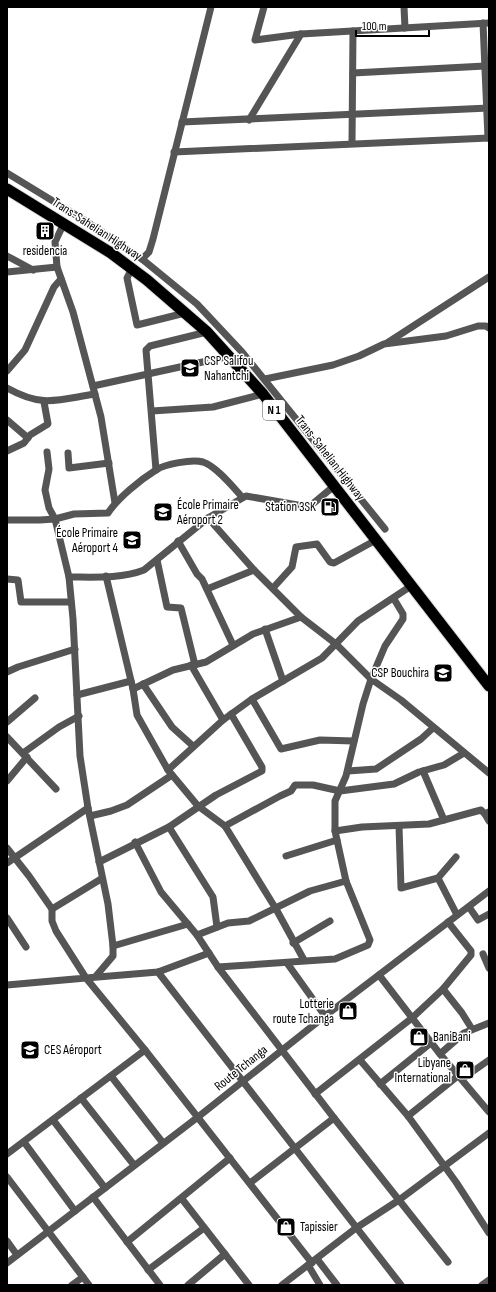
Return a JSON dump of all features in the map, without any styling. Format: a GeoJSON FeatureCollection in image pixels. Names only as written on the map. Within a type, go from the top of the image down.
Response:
{"type":"FeatureCollection","features":[{"type":"Feature","properties":{"kind":"highway","name":"Trans-Sahelian Highway"},"geometry":{"type":"LineString","coordinates":[[7,189],[64,223],[132,268],[207,332],[263,394],[489,686]]}},
{"type":"Feature","properties":{"kind":"street"},"geometry":{"type":"LineString","coordinates":[[142,259],[149,252],[153,239],[211,7]]}},
{"type":"Feature","properties":{"kind":"street"},"geometry":{"type":"LineString","coordinates":[[174,152],[488,138],[488,108],[485,66],[486,23],[301,34],[255,40],[264,7]]}},
{"type":"Feature","properties":{"kind":"street"},"geometry":{"type":"LineString","coordinates":[[404,7],[405,28]]}},
{"type":"Feature","properties":{"kind":"street"},"geometry":{"type":"LineString","coordinates":[[352,143],[353,31]]}},
{"type":"Feature","properties":{"kind":"street"},"geometry":{"type":"LineString","coordinates":[[250,120],[301,34]]}},
{"type":"Feature","properties":{"kind":"street"},"geometry":{"type":"LineString","coordinates":[[353,73],[485,66]]}},
{"type":"Feature","properties":{"kind":"street"},"geometry":{"type":"LineString","coordinates":[[182,122],[488,108]]}},
{"type":"Feature","properties":{"kind":"street"},"geometry":{"type":"LineString","coordinates":[[7,173],[84,220],[142,259],[197,304],[265,379],[385,529]]}},
{"type":"Feature","properties":{"kind":"street"},"geometry":{"type":"LineString","coordinates":[[64,223],[55,242],[57,267],[73,312],[101,417],[115,503]]}},
{"type":"Feature","properties":{"kind":"street"},"geometry":{"type":"LineString","coordinates":[[7,256],[33,270]]}},
{"type":"Feature","properties":{"kind":"street"},"geometry":{"type":"LineString","coordinates":[[7,272],[57,267]]}},
{"type":"Feature","properties":{"kind":"street"},"geometry":{"type":"LineString","coordinates":[[132,268],[126,278],[137,325],[185,313]]}},
{"type":"Feature","properties":{"kind":"street"},"geometry":{"type":"LineString","coordinates":[[265,379],[333,365],[359,356],[384,344],[489,277]]}},
{"type":"Feature","properties":{"kind":"street"},"geometry":{"type":"LineString","coordinates":[[7,371],[25,350],[54,287],[61,279]]}},
{"type":"Feature","properties":{"kind":"street"},"geometry":{"type":"LineString","coordinates":[[384,344],[446,336],[478,326],[486,326],[489,328]]}},
{"type":"Feature","properties":{"kind":"street"},"geometry":{"type":"LineString","coordinates":[[156,470],[152,410],[147,374],[147,347],[207,332]]}},
{"type":"Feature","properties":{"kind":"street"},"geometry":{"type":"LineString","coordinates":[[93,386],[230,356]]}},
{"type":"Feature","properties":{"kind":"street"},"geometry":{"type":"LineString","coordinates":[[7,388],[32,400],[44,402],[95,394]]}},
{"type":"Feature","properties":{"kind":"street"},"geometry":{"type":"LineString","coordinates":[[152,410],[213,407],[263,394]]}},
{"type":"Feature","properties":{"kind":"street"},"geometry":{"type":"LineString","coordinates":[[7,451],[24,443],[28,438],[42,430],[49,423],[44,402]]}},
{"type":"Feature","properties":{"kind":"street"},"geometry":{"type":"LineString","coordinates":[[7,420],[28,438]]}},
{"type":"Feature","properties":{"kind":"street"},"geometry":{"type":"LineString","coordinates":[[47,452],[49,469],[45,490],[49,508],[55,519],[69,577],[75,649],[80,756],[101,879],[108,904],[113,946],[113,956],[96,976]]}},
{"type":"Feature","properties":{"kind":"street"},"geometry":{"type":"LineString","coordinates":[[68,453],[69,468],[109,463]]}},
{"type":"Feature","properties":{"kind":"street"},"geometry":{"type":"LineString","coordinates":[[7,520],[55,519],[74,514],[108,513],[115,503],[156,470],[184,462],[203,462],[214,470],[242,497]]}},
{"type":"Feature","properties":{"kind":"street"},"geometry":{"type":"LineString","coordinates":[[69,577],[106,576],[135,573],[144,570],[208,518],[242,497],[251,495],[309,507],[334,486]]}},
{"type":"Feature","properties":{"kind":"street"},"geometry":{"type":"LineString","coordinates":[[208,518],[254,570],[301,617],[336,644],[371,679],[401,700],[489,773]]}},
{"type":"Feature","properties":{"kind":"street"},"geometry":{"type":"LineString","coordinates":[[273,588],[292,567],[296,547],[317,544],[330,562],[334,563],[376,540]]}},
{"type":"Feature","properties":{"kind":"street"},"geometry":{"type":"LineString","coordinates":[[178,541],[197,574],[202,579],[233,645]]}},
{"type":"Feature","properties":{"kind":"street"},"geometry":{"type":"LineString","coordinates":[[157,560],[167,607],[181,608],[193,665],[223,720]]}},
{"type":"Feature","properties":{"kind":"street"},"geometry":{"type":"LineString","coordinates":[[206,589],[254,570]]}},
{"type":"Feature","properties":{"kind":"street"},"geometry":{"type":"LineString","coordinates":[[106,576],[134,689],[136,715],[170,772],[198,806],[225,826],[276,909],[293,943],[304,960]]}},
{"type":"Feature","properties":{"kind":"street"},"geometry":{"type":"LineString","coordinates":[[7,579],[18,580],[20,602],[71,602]]}},
{"type":"Feature","properties":{"kind":"street"},"geometry":{"type":"LineString","coordinates":[[90,816],[127,805],[170,772],[193,746],[223,720],[252,699],[322,658],[358,621],[411,586]]}},
{"type":"Feature","properties":{"kind":"street"},"geometry":{"type":"LineString","coordinates":[[218,967],[340,958],[370,944],[346,881],[337,840],[334,805],[348,771],[354,741],[371,679],[385,646],[403,619],[403,614],[394,598]]}},
{"type":"Feature","properties":{"kind":"street"},"geometry":{"type":"LineString","coordinates":[[134,689],[163,674],[214,658],[247,636],[301,617]]}},
{"type":"Feature","properties":{"kind":"street"},"geometry":{"type":"LineString","coordinates":[[265,629],[283,681]]}},
{"type":"Feature","properties":{"kind":"street"},"geometry":{"type":"LineString","coordinates":[[7,672],[18,667],[75,649]]}},
{"type":"Feature","properties":{"kind":"street"},"geometry":{"type":"LineString","coordinates":[[77,695],[131,681]]}},
{"type":"Feature","properties":{"kind":"street"},"geometry":{"type":"LineString","coordinates":[[143,684],[169,722],[193,746]]}},
{"type":"Feature","properties":{"kind":"street"},"geometry":{"type":"LineString","coordinates":[[7,722],[35,698]]}},
{"type":"Feature","properties":{"kind":"street"},"geometry":{"type":"LineString","coordinates":[[252,699],[281,749],[320,740],[354,741]]}},
{"type":"Feature","properties":{"kind":"street"},"geometry":{"type":"LineString","coordinates":[[98,862],[135,842],[169,827],[198,806],[262,770],[231,714]]}},
{"type":"Feature","properties":{"kind":"street"},"geometry":{"type":"LineString","coordinates":[[7,781],[25,755],[58,727],[79,716]]}},
{"type":"Feature","properties":{"kind":"street"},"geometry":{"type":"LineString","coordinates":[[348,771],[376,769],[421,739],[433,728]]}},
{"type":"Feature","properties":{"kind":"street"},"geometry":{"type":"LineString","coordinates":[[7,737],[56,789]]}},
{"type":"Feature","properties":{"kind":"street"},"geometry":{"type":"LineString","coordinates":[[225,826],[280,796],[291,792],[295,785],[313,785],[340,791],[394,784],[423,771],[444,765],[464,753]]}},
{"type":"Feature","properties":{"kind":"street"},"geometry":{"type":"LineString","coordinates":[[423,771],[444,820]]}},
{"type":"Feature","properties":{"kind":"street"},"geometry":{"type":"LineString","coordinates":[[7,863],[16,859],[88,808]]}},
{"type":"Feature","properties":{"kind":"street"},"geometry":{"type":"LineString","coordinates":[[336,831],[362,826],[429,824],[481,810],[487,813],[489,821]]}},
{"type":"Feature","properties":{"kind":"street"},"geometry":{"type":"LineString","coordinates":[[399,826],[401,888],[438,878],[456,857]]}},
{"type":"Feature","properties":{"kind":"street"},"geometry":{"type":"LineString","coordinates":[[169,827],[213,897],[217,927]]}},
{"type":"Feature","properties":{"kind":"street"},"geometry":{"type":"LineString","coordinates":[[286,856],[337,840]]}},
{"type":"Feature","properties":{"kind":"street"},"geometry":{"type":"LineString","coordinates":[[135,842],[161,892],[197,935],[218,967],[334,1118],[448,1262]]}},
{"type":"Feature","properties":{"kind":"street"},"geometry":{"type":"LineString","coordinates":[[7,848],[38,887],[52,909],[52,921],[56,931],[86,978],[145,1050],[312,1262],[337,1285]]}},
{"type":"Feature","properties":{"kind":"street"},"geometry":{"type":"LineString","coordinates":[[438,878],[457,915]]}},
{"type":"Feature","properties":{"kind":"street"},"geometry":{"type":"LineString","coordinates":[[52,909],[101,879]]}},
{"type":"Feature","properties":{"kind":"street"},"geometry":{"type":"LineString","coordinates":[[197,935],[231,922],[249,921],[310,891],[346,881]]}},
{"type":"Feature","properties":{"kind":"street","name":"Route Tchanga"},"geometry":{"type":"LineString","coordinates":[[7,1262],[198,1117],[325,1016],[489,891]]}},
{"type":"Feature","properties":{"kind":"street"},"geometry":{"type":"LineString","coordinates":[[469,907],[478,920],[488,915]]}},
{"type":"Feature","properties":{"kind":"street"},"geometry":{"type":"LineString","coordinates":[[7,918],[26,947]]}},
{"type":"Feature","properties":{"kind":"street"},"geometry":{"type":"LineString","coordinates":[[293,943],[330,921]]}},
{"type":"Feature","properties":{"kind":"street"},"geometry":{"type":"LineString","coordinates":[[316,1094],[412,1018],[443,989],[472,953],[448,922]]}},
{"type":"Feature","properties":{"kind":"street"},"geometry":{"type":"LineString","coordinates":[[113,946],[188,924]]}},
{"type":"Feature","properties":{"kind":"street"},"geometry":{"type":"LineString","coordinates":[[7,985],[96,976],[158,972],[209,953]]}},
{"type":"Feature","properties":{"kind":"street"},"geometry":{"type":"LineString","coordinates":[[483,954],[489,968]]}},
{"type":"Feature","properties":{"kind":"street"},"geometry":{"type":"LineString","coordinates":[[287,963],[325,1016]]}},
{"type":"Feature","properties":{"kind":"street"},"geometry":{"type":"LineString","coordinates":[[158,972],[401,1285]]}},
{"type":"Feature","properties":{"kind":"street"},"geometry":{"type":"LineString","coordinates":[[379,975],[440,1054],[489,1112]]}},
{"type":"Feature","properties":{"kind":"street"},"geometry":{"type":"LineString","coordinates":[[443,989],[462,1013],[472,1029]]}},
{"type":"Feature","properties":{"kind":"street"},"geometry":{"type":"LineString","coordinates":[[440,1054],[464,1033],[489,1023]]}},
{"type":"Feature","properties":{"kind":"street"},"geometry":{"type":"LineString","coordinates":[[380,1084],[432,1042]]}},
{"type":"Feature","properties":{"kind":"street"},"geometry":{"type":"LineString","coordinates":[[7,1154],[145,1050]]}},
{"type":"Feature","properties":{"kind":"street"},"geometry":{"type":"LineString","coordinates":[[360,1060],[408,1116],[489,1234]]}},
{"type":"Feature","properties":{"kind":"street"},"geometry":{"type":"LineString","coordinates":[[408,1116],[460,1077],[489,1060]]}},
{"type":"Feature","properties":{"kind":"street"},"geometry":{"type":"LineString","coordinates":[[111,1076],[163,1143]]}},
{"type":"Feature","properties":{"kind":"street"},"geometry":{"type":"LineString","coordinates":[[81,1098],[134,1165]]}},
{"type":"Feature","properties":{"kind":"street"},"geometry":{"type":"LineString","coordinates":[[250,1183],[334,1118]]}},
{"type":"Feature","properties":{"kind":"street"},"geometry":{"type":"LineString","coordinates":[[53,1120],[105,1188]]}},
{"type":"Feature","properties":{"kind":"street"},"geometry":{"type":"LineString","coordinates":[[282,1285],[356,1228],[399,1200],[489,1133]]}},
{"type":"Feature","properties":{"kind":"street"},"geometry":{"type":"LineString","coordinates":[[24,1142],[75,1211]]}},
{"type":"Feature","properties":{"kind":"street"},"geometry":{"type":"LineString","coordinates":[[127,1242],[182,1199],[230,1158]]}},
{"type":"Feature","properties":{"kind":"street"},"geometry":{"type":"LineString","coordinates":[[7,1177],[89,1285]]}},
{"type":"Feature","properties":{"kind":"street"},"geometry":{"type":"LineString","coordinates":[[93,1197],[160,1285]]}},
{"type":"Feature","properties":{"kind":"street"},"geometry":{"type":"LineString","coordinates":[[182,1199],[249,1285]]}},
{"type":"Feature","properties":{"kind":"street"},"geometry":{"type":"LineString","coordinates":[[148,1270],[204,1228]]}},
{"type":"Feature","properties":{"kind":"street"},"geometry":{"type":"LineString","coordinates":[[7,1241],[17,1255]]}},
{"type":"Feature","properties":{"kind":"street"},"geometry":{"type":"LineString","coordinates":[[188,1285],[225,1254]]}},
{"type":"Feature","properties":{"kind":"street"},"geometry":{"type":"LineString","coordinates":[[312,1262],[320,1285]]}},
{"type":"Feature","properties":{"kind":"street"},"geometry":{"type":"LineString","coordinates":[[72,1285],[83,1277]]}},
{"type":"Feature","properties":{"kind":"street"},"geometry":{"type":"LineString","coordinates":[[482,1285],[489,1280]]}},
{"type":"Feature","properties":{"kind":"place","name":"residencia"},"geometry":{"type":"Point","coordinates":[45,231]}},
{"type":"Feature","properties":{"kind":"place","name":"CSP Salifou Nahantchi"},"geometry":{"type":"Point","coordinates":[190,368]}},
{"type":"Feature","properties":{"kind":"place","name":"Station 3SK"},"geometry":{"type":"Point","coordinates":[330,507]}},
{"type":"Feature","properties":{"kind":"place","name":"École Primaire Aéroport 2"},"geometry":{"type":"Point","coordinates":[163,512]}},
{"type":"Feature","properties":{"kind":"place","name":"École Primaire Aéroport 4"},"geometry":{"type":"Point","coordinates":[132,540]}},
{"type":"Feature","properties":{"kind":"place","name":"CSP Bouchira"},"geometry":{"type":"Point","coordinates":[443,673]}},
{"type":"Feature","properties":{"kind":"place","name":"Lotterie route Tchanga"},"geometry":{"type":"Point","coordinates":[348,1011]}},
{"type":"Feature","properties":{"kind":"place","name":"BaniBani"},"geometry":{"type":"Point","coordinates":[419,1037]}},
{"type":"Feature","properties":{"kind":"place","name":"CES Aéroport"},"geometry":{"type":"Point","coordinates":[30,1050]}},
{"type":"Feature","properties":{"kind":"place","name":"Libyane International"},"geometry":{"type":"Point","coordinates":[465,1070]}},
{"type":"Feature","properties":{"kind":"place","name":"Tapissier"},"geometry":{"type":"Point","coordinates":[286,1227]}}]}
